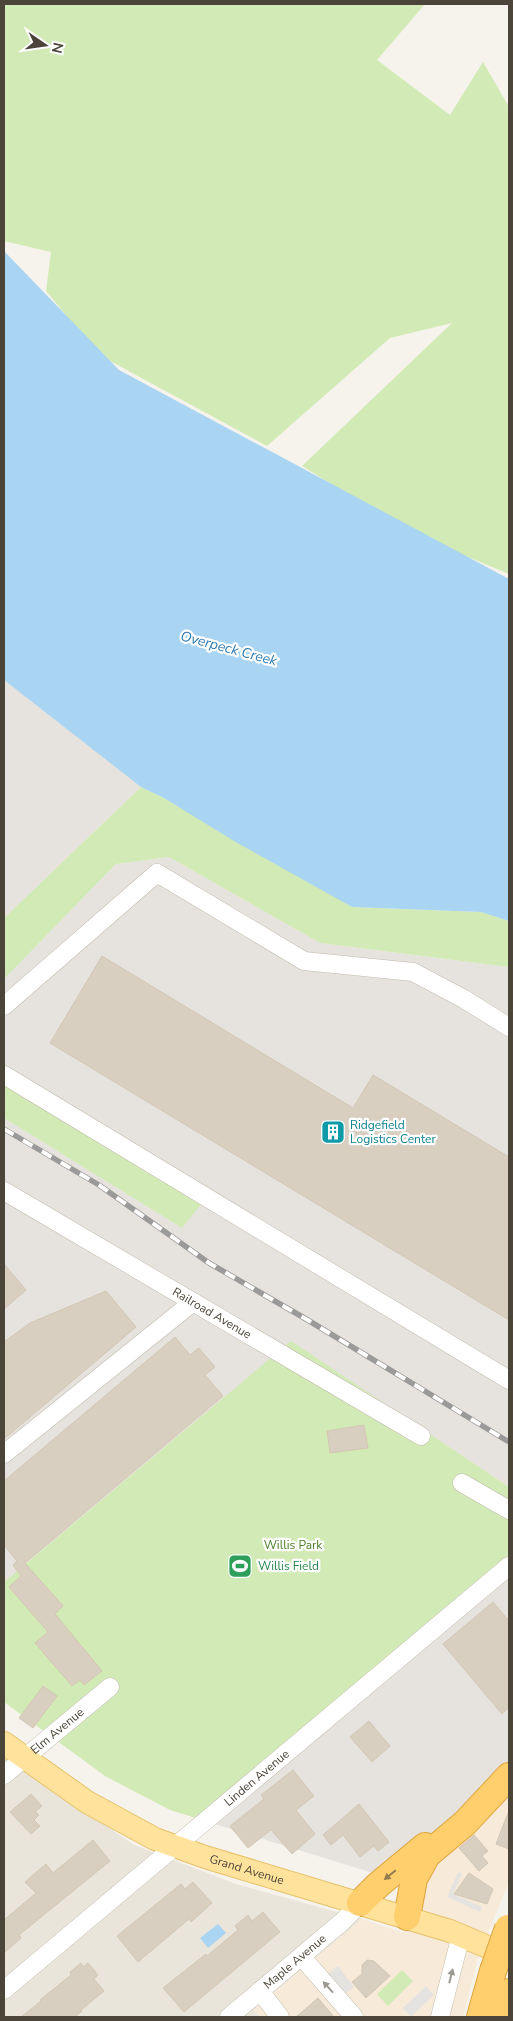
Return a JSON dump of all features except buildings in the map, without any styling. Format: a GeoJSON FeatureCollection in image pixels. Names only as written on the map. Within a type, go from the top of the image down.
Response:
{"type":"FeatureCollection","features":[{"type":"Feature","properties":{"kind":"highway"},"geometry":{"type":"LineString","coordinates":[[360,1903],[378,1885],[503,1783]]}},
{"type":"Feature","properties":{"kind":"highway"},"geometry":{"type":"LineString","coordinates":[[406,1917],[414,1879],[423,1860],[465,1823],[503,1783]]}},
{"type":"Feature","properties":{"kind":"highway"},"geometry":{"type":"LineString","coordinates":[[480,2017],[501,1963],[508,1926]]}},
{"type":"Feature","properties":{"kind":"highway"},"geometry":{"type":"LineString","coordinates":[[502,2017],[509,1992]]}},
{"type":"Feature","properties":{"kind":"main road","name":"Grand Avenue"},"geometry":{"type":"LineString","coordinates":[[4,1743],[100,1810],[140,1832],[175,1847],[461,1935],[501,1963]]}},
{"type":"Feature","properties":{"kind":"street"},"geometry":{"type":"LineString","coordinates":[[4,1006],[157,873],[304,961],[412,972],[464,999],[509,1027]]}},
{"type":"Feature","properties":{"kind":"street"},"geometry":{"type":"LineString","coordinates":[[4,1075],[509,1380]]}},
{"type":"Feature","properties":{"kind":"street","name":"Railroad Avenue"},"geometry":{"type":"LineString","coordinates":[[4,1191],[421,1436]]}},
{"type":"Feature","properties":{"kind":"street"},"geometry":{"type":"LineString","coordinates":[[4,1454],[193,1302]]}},
{"type":"Feature","properties":{"kind":"street"},"geometry":{"type":"LineString","coordinates":[[462,1483],[509,1510]]}},
{"type":"Feature","properties":{"kind":"street","name":"Linden Avenue"},"geometry":{"type":"LineString","coordinates":[[4,1990],[509,1566]]}},
{"type":"Feature","properties":{"kind":"street","name":"Elm Avenue"},"geometry":{"type":"LineString","coordinates":[[4,1775],[110,1686]]}},
{"type":"Feature","properties":{"kind":"street","name":"Maple Avenue"},"geometry":{"type":"LineString","coordinates":[[228,2017],[343,1921],[360,1903]]}},
{"type":"Feature","properties":{"kind":"street"},"geometry":{"type":"LineString","coordinates":[[440,2017],[461,1935]]}},
{"type":"Feature","properties":{"kind":"street"},"geometry":{"type":"LineString","coordinates":[[301,1956],[354,2017]]}},
{"type":"Feature","properties":{"kind":"street"},"geometry":{"type":"LineString","coordinates":[[260,1991],[280,2017]]}},
{"type":"Feature","properties":{"kind":"shaded area"},"geometry":{"type":"Polygon","coordinates":[[[4,680],[141,787],[4,918],[4,680]]]}},
{"type":"Feature","properties":{"kind":"shaded area"},"geometry":{"type":"Polygon","coordinates":[[[169,857],[320,943],[509,967],[509,1487],[291,1342],[4,1582],[4,1118],[182,1228],[4,1075],[4,979],[116,864],[169,857]]]}},
{"type":"Feature","properties":{"kind":"shaded area"},"geometry":{"type":"Polygon","coordinates":[[[509,1570],[509,1792],[389,1878],[202,1820],[509,1570]]]}},
{"type":"Feature","properties":{"kind":"shaded area"},"geometry":{"type":"Polygon","coordinates":[[[4,1755],[134,1845],[236,1884],[362,1919],[253,2010],[260,2017],[4,2017],[4,1755]]]}},
{"type":"Feature","properties":{"kind":"shaded area"},"geometry":{"type":"Polygon","coordinates":[[[509,1792],[509,1881],[478,1958],[463,2017],[260,2017],[253,2010],[362,1919],[404,1933],[423,1869],[509,1792]]]}},
{"type":"Feature","properties":{"kind":"shaded area"},"geometry":{"type":"Polygon","coordinates":[[[458,1872],[462,1874],[453,1894],[482,1907],[480,1912],[447,1897],[458,1872]]]}},
{"type":"Feature","properties":{"kind":"shaded area"},"geometry":{"type":"Polygon","coordinates":[[[338,1966],[354,1987],[343,1996],[326,1975],[338,1966]]]}},
{"type":"Feature","properties":{"kind":"shaded area"},"geometry":{"type":"Polygon","coordinates":[[[426,1986],[434,1995],[411,2017],[403,2008],[426,1986]]]}},
{"type":"Feature","properties":{"kind":"green space"},"geometry":{"type":"Polygon","coordinates":[[[4,4],[425,4],[377,60],[450,115],[483,62],[509,107],[509,574],[413,534],[302,466],[452,323],[390,338],[267,446],[99,355],[46,291],[51,252],[4,241],[4,4]]]}},
{"type":"Feature","properties":{"kind":"green space"},"geometry":{"type":"Polygon","coordinates":[[[141,787],[164,798],[352,907],[481,912],[509,921],[509,967],[320,943],[169,857],[116,864],[4,979],[4,918],[141,787]]]}},
{"type":"Feature","properties":{"kind":"green space"},"geometry":{"type":"Polygon","coordinates":[[[4,1075],[207,1197],[182,1228],[4,1118],[4,1075]]]}},
{"type":"Feature","properties":{"kind":"green space","name":"Willis Park"},"geometry":{"type":"Polygon","coordinates":[[[291,1341],[509,1487],[509,1570],[202,1820],[170,1810],[105,1776],[4,1702],[4,1582],[291,1341]]]}},
{"type":"Feature","properties":{"kind":"green space"},"geometry":{"type":"Polygon","coordinates":[[[402,1970],[413,1981],[388,2006],[377,1994],[402,1970]]]}},
{"type":"Feature","properties":{"kind":"water","name":"Overpeck Creek"},"geometry":{"type":"Polygon","coordinates":[[[4,251],[119,370],[509,579],[509,921],[481,912],[352,907],[234,841],[164,798],[141,787],[4,680],[4,251]]]}},
{"type":"Feature","properties":{"kind":"water"},"geometry":{"type":"Polygon","coordinates":[[[218,1924],[226,1933],[208,1948],[200,1938],[218,1924]]]}},
{"type":"Feature","properties":{"kind":"railway"},"geometry":{"type":"LineString","coordinates":[[4,1129],[99,1185],[209,1263],[306,1319],[509,1442]]}},
{"type":"Feature","properties":{"kind":"place","name":"Ridgefield Logistics Center"},"geometry":{"type":"Point","coordinates":[333,1132]}},
{"type":"Feature","properties":{"kind":"place","name":"Willis Field"},"geometry":{"type":"Point","coordinates":[240,1566]}}]}
